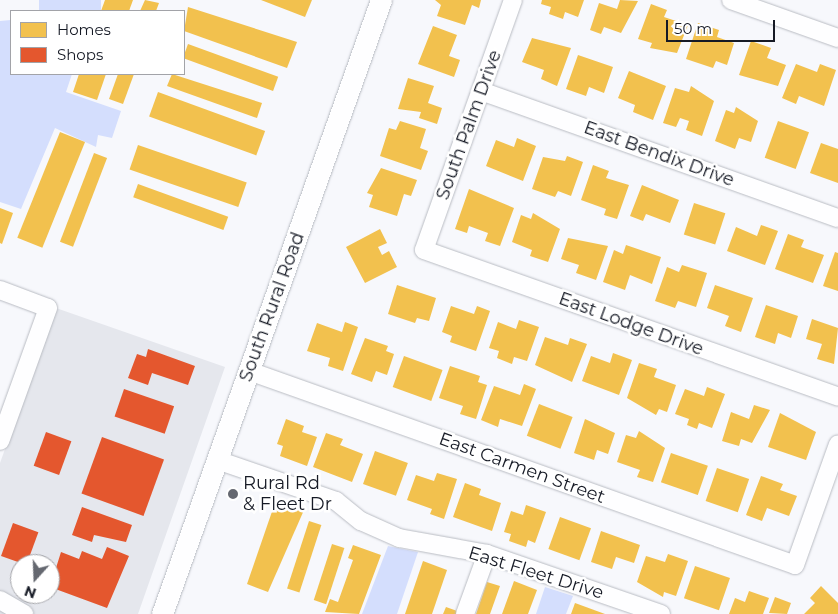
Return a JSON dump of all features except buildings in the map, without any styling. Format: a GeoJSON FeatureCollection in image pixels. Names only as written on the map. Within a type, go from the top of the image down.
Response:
{"type":"FeatureCollection","features":[{"type":"Feature","properties":{"kind":"main road","name":"South Rural Road"},"geometry":{"type":"LineString","coordinates":[[162,614],[381,0]]}},
{"type":"Feature","properties":{"kind":"street","name":"South Palm Drive"},"geometry":{"type":"LineString","coordinates":[[424,250],[513,0]]}},
{"type":"Feature","properties":{"kind":"street"},"geometry":{"type":"LineString","coordinates":[[731,0],[838,38]]}},
{"type":"Feature","properties":{"kind":"street","name":"East Bendix Drive"},"geometry":{"type":"LineString","coordinates":[[481,91],[838,218]]}},
{"type":"Feature","properties":{"kind":"street","name":"East Lodge Drive"},"geometry":{"type":"LineString","coordinates":[[424,250],[838,397]]}},
{"type":"Feature","properties":{"kind":"street"},"geometry":{"type":"LineString","coordinates":[[0,290],[48,308],[0,441]]}},
{"type":"Feature","properties":{"kind":"street","name":"East Carmen Street"},"geometry":{"type":"LineString","coordinates":[[249,372],[795,565],[838,444]]}},
{"type":"Feature","properties":{"kind":"street","name":"East Fleet Drive"},"geometry":{"type":"LineString","coordinates":[[217,460],[336,501],[361,521],[399,538],[487,554],[633,609],[661,614]]}},
{"type":"Feature","properties":{"kind":"street"},"geometry":{"type":"LineString","coordinates":[[465,614],[487,554]]}},
{"type":"Feature","properties":{"kind":"street"},"geometry":{"type":"LineString","coordinates":[[0,600],[24,614]]}},
{"type":"Feature","properties":{"kind":"shaded area"},"geometry":{"type":"Polygon","coordinates":[[[39,0],[101,0],[101,10],[39,10],[39,0]]]}},
{"type":"Feature","properties":{"kind":"shaded area"},"geometry":{"type":"Polygon","coordinates":[[[10,20],[10,75],[72,75],[66,92],[121,111],[112,138],[98,135],[96,147],[55,128],[21,209],[0,202],[0,21],[10,20]]]}},
{"type":"Feature","properties":{"kind":"shaded area"},"geometry":{"type":"Polygon","coordinates":[[[56,308],[225,367],[138,614],[0,614],[0,463],[56,308]]]}},
{"type":"Feature","properties":{"kind":"shaded area"},"geometry":{"type":"Polygon","coordinates":[[[388,546],[418,552],[397,614],[362,614],[388,546]]]}},
{"type":"Feature","properties":{"kind":"shaded area"},"geometry":{"type":"Polygon","coordinates":[[[545,587],[573,596],[566,614],[536,614],[545,587]]]}},
{"type":"Feature","properties":{"kind":"place","name":"Rural Rd & Fleet Dr"},"geometry":{"type":"Point","coordinates":[233,494]}}]}
